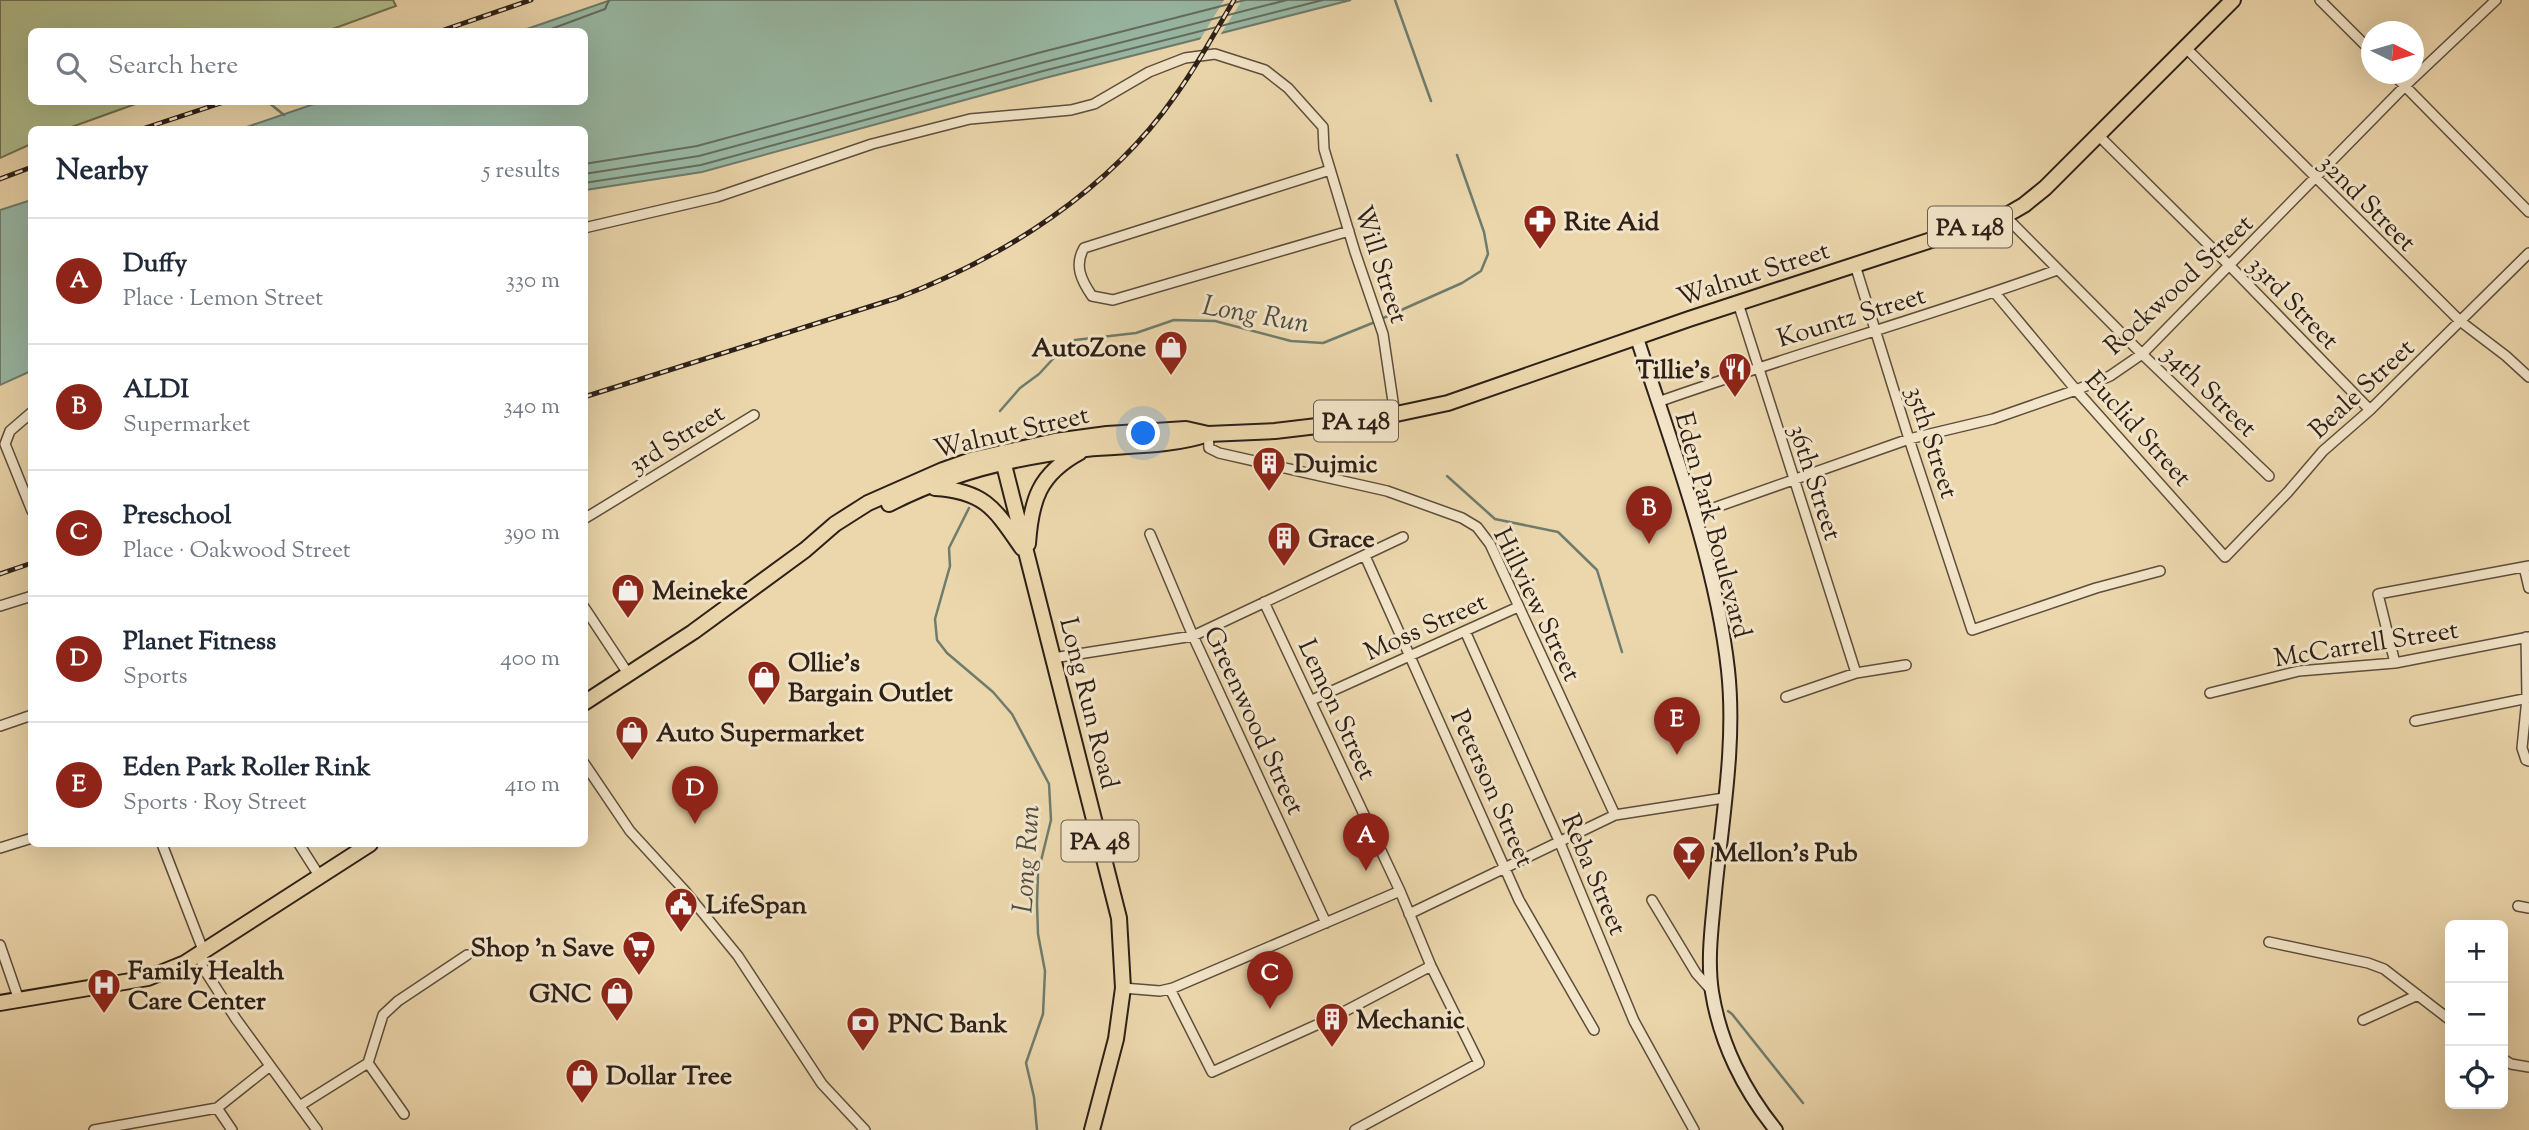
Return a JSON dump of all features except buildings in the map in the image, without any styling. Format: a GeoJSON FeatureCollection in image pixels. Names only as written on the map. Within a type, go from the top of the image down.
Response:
{"type":"FeatureCollection","features":[{"type":"Feature","properties":{"kind":"main road","name":"Walnut Street"},"geometry":{"type":"LineString","coordinates":[[588,701],[693,632],[805,550],[835,524],[868,503],[943,470],[1002,458],[1187,441],[1209,434],[1304,428],[1395,415],[1466,397],[1738,303],[2005,216],[2045,188],[2233,0]]}},
{"type":"Feature","properties":{"kind":"main road","name":"Eden Park Boulevard"},"geometry":{"type":"LineString","coordinates":[[1637,338],[1694,515],[1718,612],[1728,671],[1730,738],[1710,945],[1712,991],[1730,1055],[1747,1090],[1776,1130]]}},
{"type":"Feature","properties":{"kind":"main road","name":"Walnut Street"},"geometry":{"type":"LineString","coordinates":[[805,550],[865,515],[926,488],[1002,458],[1055,441],[1107,434],[1186,429],[1209,434]]}},
{"type":"Feature","properties":{"kind":"main road"},"geometry":{"type":"LineString","coordinates":[[1027,556],[1035,496],[1046,478],[1065,460],[1087,449]]}},
{"type":"Feature","properties":{"kind":"main road","name":"Long Run Road"},"geometry":{"type":"LineString","coordinates":[[1002,458],[1119,918],[1123,988],[1116,1039],[1092,1130]]}},
{"type":"Feature","properties":{"kind":"main road","name":"PA 48"},"geometry":{"type":"LineString","coordinates":[[926,488],[958,489],[992,506],[1027,556]]}},
{"type":"Feature","properties":{"kind":"main road"},"geometry":{"type":"LineString","coordinates":[[0,1003],[148,978],[184,964],[365,847]]}},
{"type":"Feature","properties":{"kind":"street"},"geometry":{"type":"LineString","coordinates":[[2320,0],[2361,42]]}},
{"type":"Feature","properties":{"kind":"street","name":"Rockwood Street"},"geometry":{"type":"LineString","coordinates":[[1694,515],[1909,439],[1993,419],[2110,376],[2142,354],[2405,86],[2496,0]]}},
{"type":"Feature","properties":{"kind":"street","name":"32nd Street"},"geometry":{"type":"LineString","coordinates":[[2186,48],[2460,321],[2529,377]]}},
{"type":"Feature","properties":{"kind":"street","name":"Will Street"},"geometry":{"type":"LineString","coordinates":[[588,227],[717,197],[873,144],[970,119],[1071,110],[1094,104],[1149,72],[1185,58],[1214,54],[1265,70],[1288,88],[1323,127],[1324,149],[1330,170],[1383,334],[1395,415]]}},
{"type":"Feature","properties":{"kind":"street"},"geometry":{"type":"LineString","coordinates":[[2405,86],[2529,212]]}},
{"type":"Feature","properties":{"kind":"street","name":"33rd Street"},"geometry":{"type":"LineString","coordinates":[[2098,135],[2370,410]]}},
{"type":"Feature","properties":{"kind":"street"},"geometry":{"type":"LineString","coordinates":[[1330,170],[1084,248],[1078,263],[1083,283],[1091,296],[1113,300],[1349,231]]}},
{"type":"Feature","properties":{"kind":"street","name":"34th Street"},"geometry":{"type":"LineString","coordinates":[[2005,216],[2142,354],[2269,476]]}},
{"type":"Feature","properties":{"kind":"street","name":"Beale Street"},"geometry":{"type":"LineString","coordinates":[[2225,557],[2323,451],[2370,410],[2529,253]]}},
{"type":"Feature","properties":{"kind":"street","name":"35th Street"},"geometry":{"type":"LineString","coordinates":[[1855,265],[1972,630],[2096,588],[2160,571]]}},
{"type":"Feature","properties":{"kind":"street","name":"Kountz Street"},"geometry":{"type":"LineString","coordinates":[[1658,402],[1758,366],[1995,293],[2057,270]]}},
{"type":"Feature","properties":{"kind":"street","name":"Euclid Street"},"geometry":{"type":"LineString","coordinates":[[1995,293],[2076,390],[2225,557]]}},
{"type":"Feature","properties":{"kind":"street","name":"36th Street"},"geometry":{"type":"LineString","coordinates":[[1738,303],[1856,673]]}},
{"type":"Feature","properties":{"kind":"street"},"geometry":{"type":"LineString","coordinates":[[28,415],[10,431],[5,444],[28,501]]}},
{"type":"Feature","properties":{"kind":"street","name":"3rd Street"},"geometry":{"type":"LineString","coordinates":[[588,517],[754,415]]}},
{"type":"Feature","properties":{"kind":"street","name":"Hillview Street"},"geometry":{"type":"LineString","coordinates":[[1209,434],[1209,448],[1219,453],[1387,491],[1462,518],[1485,534],[1615,814]]}},
{"type":"Feature","properties":{"kind":"street","name":"Greenwood Street"},"geometry":{"type":"LineString","coordinates":[[1150,534],[1193,636],[1326,923]]}},
{"type":"Feature","properties":{"kind":"street"},"geometry":{"type":"LineString","coordinates":[[1054,658],[1193,636],[1403,537]]}},
{"type":"Feature","properties":{"kind":"street","name":"Peterson Street"},"geometry":{"type":"LineString","coordinates":[[1365,556],[1519,900],[1594,1030]]}},
{"type":"Feature","properties":{"kind":"street"},"geometry":{"type":"LineString","coordinates":[[2395,663],[2378,594],[2527,567],[2529,588]]}},
{"type":"Feature","properties":{"kind":"street"},"geometry":{"type":"LineString","coordinates":[[0,606],[28,597]]}},
{"type":"Feature","properties":{"kind":"street","name":"Lemon Street"},"geometry":{"type":"LineString","coordinates":[[1264,601],[1400,891],[1431,966],[1479,1063],[1355,1130]]}},
{"type":"Feature","properties":{"kind":"street","name":"Moss Street"},"geometry":{"type":"LineString","coordinates":[[1312,700],[1518,607]]}},
{"type":"Feature","properties":{"kind":"street"},"geometry":{"type":"LineString","coordinates":[[588,613],[629,675]]}},
{"type":"Feature","properties":{"kind":"street","name":"Reba Street"},"geometry":{"type":"LineString","coordinates":[[1465,631],[1560,843],[1634,1021],[1694,1130]]}},
{"type":"Feature","properties":{"kind":"street"},"geometry":{"type":"LineString","coordinates":[[2528,637],[2528,698],[2522,748],[2526,760],[2529,761]]}},
{"type":"Feature","properties":{"kind":"street","name":"McCarrell Street"},"geometry":{"type":"LineString","coordinates":[[2210,693],[2299,671],[2395,663],[2528,637]]}},
{"type":"Feature","properties":{"kind":"street"},"geometry":{"type":"LineString","coordinates":[[1786,697],[1856,673],[1906,665]]}},
{"type":"Feature","properties":{"kind":"street"},"geometry":{"type":"LineString","coordinates":[[2415,722],[2528,698]]}},
{"type":"Feature","properties":{"kind":"street"},"geometry":{"type":"LineString","coordinates":[[0,726],[28,716]]}},
{"type":"Feature","properties":{"kind":"street"},"geometry":{"type":"LineString","coordinates":[[588,769],[630,831],[685,891],[738,956],[822,1084],[865,1130]]}},
{"type":"Feature","properties":{"kind":"street"},"geometry":{"type":"LineString","coordinates":[[1409,914],[1615,814],[1724,798]]}},
{"type":"Feature","properties":{"kind":"street"},"geometry":{"type":"LineString","coordinates":[[0,848],[28,839]]}},
{"type":"Feature","properties":{"kind":"street"},"geometry":{"type":"LineString","coordinates":[[163,847],[203,950],[202,966],[317,1130]]}},
{"type":"Feature","properties":{"kind":"street"},"geometry":{"type":"LineString","coordinates":[[301,847],[320,877]]}},
{"type":"Feature","properties":{"kind":"street"},"geometry":{"type":"LineString","coordinates":[[1123,988],[1160,991],[1170,989],[1400,891]]}},
{"type":"Feature","properties":{"kind":"street"},"geometry":{"type":"LineString","coordinates":[[1652,900],[1696,973],[1712,991]]}},
{"type":"Feature","properties":{"kind":"street"},"geometry":{"type":"LineString","coordinates":[[2518,906],[2529,908]]}},
{"type":"Feature","properties":{"kind":"street"},"geometry":{"type":"LineString","coordinates":[[2269,942],[2368,963],[2384,969],[2445,1016]]}},
{"type":"Feature","properties":{"kind":"street"},"geometry":{"type":"LineString","coordinates":[[0,945],[19,1000]]}},
{"type":"Feature","properties":{"kind":"street"},"geometry":{"type":"LineString","coordinates":[[301,1105],[368,1063],[383,1015],[398,1001],[467,955]]}},
{"type":"Feature","properties":{"kind":"street"},"geometry":{"type":"LineString","coordinates":[[1170,989],[1212,1072],[1332,1018],[1431,966]]}},
{"type":"Feature","properties":{"kind":"street"},"geometry":{"type":"LineString","coordinates":[[2363,1020],[2417,995]]}},
{"type":"Feature","properties":{"kind":"street"},"geometry":{"type":"LineString","coordinates":[[2508,1062],[2529,1067]]}},
{"type":"Feature","properties":{"kind":"street"},"geometry":{"type":"LineString","coordinates":[[368,1063],[404,1114]]}},
{"type":"Feature","properties":{"kind":"street"},"geometry":{"type":"LineString","coordinates":[[94,1130],[217,1108],[270,1066]]}},
{"type":"Feature","properties":{"kind":"street"},"geometry":{"type":"LineString","coordinates":[[217,1108],[232,1130]]}},
{"type":"Feature","properties":{"kind":"shaded area"},"geometry":{"type":"Polygon","coordinates":[[[0,0],[393,0],[396,6],[335,28],[28,28],[28,105],[133,105],[74,126],[28,126],[28,145],[0,158],[0,0]]]}},
{"type":"Feature","properties":{"kind":"water"},"geometry":{"type":"Polygon","coordinates":[[[611,0],[1351,0],[1045,78],[702,172],[588,190],[588,126],[250,126],[311,105],[588,105],[588,28],[530,28],[611,0]]]}},
{"type":"Feature","properties":{"kind":"water"},"geometry":{"type":"Polygon","coordinates":[[[28,201],[28,372],[0,385],[0,210],[28,201]]]}},
{"type":"Feature","properties":{"kind":"pier"},"geometry":{"type":"Polygon","coordinates":[[[1224,0],[1242,0],[1219,37],[1198,43],[1224,0]]]}},
{"type":"Feature","properties":{"kind":"waterway","name":"Long Run"},"geometry":{"type":"LineString","coordinates":[[1395,0],[1431,101]]}},
{"type":"Feature","properties":{"kind":"waterway"},"geometry":{"type":"LineString","coordinates":[[272,105],[284,115]]}},
{"type":"Feature","properties":{"kind":"waterway","name":"Long Run"},"geometry":{"type":"LineString","coordinates":[[1381,319],[1462,283],[1481,271],[1488,254],[1484,232],[1457,155]]}},
{"type":"Feature","properties":{"kind":"waterway","name":"Long Run"},"geometry":{"type":"LineString","coordinates":[[1000,411],[1020,388],[1075,340],[1136,333],[1174,320],[1215,321],[1291,341],[1323,343],[1375,322]]}},
{"type":"Feature","properties":{"kind":"waterway"},"geometry":{"type":"LineString","coordinates":[[1447,476],[1495,519],[1558,532],[1597,570],[1622,652]]}},
{"type":"Feature","properties":{"kind":"waterway","name":"Long Run"},"geometry":{"type":"LineString","coordinates":[[969,508],[949,548],[950,566],[935,619],[937,640],[947,653],[993,692],[1012,714],[1049,784],[1051,820],[1038,873],[1037,903],[1038,934],[1045,971],[1043,1014],[1026,1063],[1034,1097],[1037,1130]]}},
{"type":"Feature","properties":{"kind":"waterway"},"geometry":{"type":"LineString","coordinates":[[1728,1011],[1803,1103]]}},
{"type":"Feature","properties":{"kind":"railway"},"geometry":{"type":"LineString","coordinates":[[450,28],[531,0]]}},
{"type":"Feature","properties":{"kind":"railway"},"geometry":{"type":"LineString","coordinates":[[588,396],[897,298],[937,282],[1014,242],[1051,218],[1119,162],[1175,96],[1234,0]]}},
{"type":"Feature","properties":{"kind":"railway"},"geometry":{"type":"LineString","coordinates":[[151,126],[215,105]]}},
{"type":"Feature","properties":{"kind":"railway"},"geometry":{"type":"LineString","coordinates":[[0,179],[28,168]]}},
{"type":"Feature","properties":{"kind":"railway"},"geometry":{"type":"LineString","coordinates":[[0,574],[28,564]]}},
{"type":"Feature","properties":{"kind":"place","name":"Rite Aid"},"geometry":{"type":"Point","coordinates":[1540,251]}},
{"type":"Feature","properties":{"kind":"place","name":"AutoZone"},"geometry":{"type":"Point","coordinates":[1171,377]}},
{"type":"Feature","properties":{"kind":"place","name":"Tillie's"},"geometry":{"type":"Point","coordinates":[1735,399]}},
{"type":"Feature","properties":{"kind":"place","name":"Dujmic"},"geometry":{"type":"Point","coordinates":[1269,493]}},
{"type":"Feature","properties":{"kind":"place","name":"ALDI"},"geometry":{"type":"Point","coordinates":[1649,544]}},
{"type":"Feature","properties":{"kind":"place","name":"Grace"},"geometry":{"type":"Point","coordinates":[1284,568]}},
{"type":"Feature","properties":{"kind":"place","name":"Meineke"},"geometry":{"type":"Point","coordinates":[628,620]}},
{"type":"Feature","properties":{"kind":"place","name":"Ollie's Bargain Outlet"},"geometry":{"type":"Point","coordinates":[764,707]}},
{"type":"Feature","properties":{"kind":"place","name":"Eden Park Roller Rink"},"geometry":{"type":"Point","coordinates":[1677,755]}},
{"type":"Feature","properties":{"kind":"place","name":"Auto Supermarket"},"geometry":{"type":"Point","coordinates":[632,762]}},
{"type":"Feature","properties":{"kind":"place","name":"Planet Fitness"},"geometry":{"type":"Point","coordinates":[695,824]}},
{"type":"Feature","properties":{"kind":"place","name":"Duffy"},"geometry":{"type":"Point","coordinates":[1366,871]}},
{"type":"Feature","properties":{"kind":"place","name":"Mellon's Pub"},"geometry":{"type":"Point","coordinates":[1689,882]}},
{"type":"Feature","properties":{"kind":"place","name":"LifeSpan"},"geometry":{"type":"Point","coordinates":[681,934]}},
{"type":"Feature","properties":{"kind":"place","name":"Shop 'n Save"},"geometry":{"type":"Point","coordinates":[639,977]}},
{"type":"Feature","properties":{"kind":"place","name":"Preschool"},"geometry":{"type":"Point","coordinates":[1270,1009]}},
{"type":"Feature","properties":{"kind":"place","name":"Family Health Care Center"},"geometry":{"type":"Point","coordinates":[104,1015]}},
{"type":"Feature","properties":{"kind":"place","name":"GNC"},"geometry":{"type":"Point","coordinates":[617,1023]}},
{"type":"Feature","properties":{"kind":"place","name":"Mechanic"},"geometry":{"type":"Point","coordinates":[1332,1049]}},
{"type":"Feature","properties":{"kind":"place","name":"PNC Bank"},"geometry":{"type":"Point","coordinates":[863,1053]}},
{"type":"Feature","properties":{"kind":"place","name":"Dollar Tree"},"geometry":{"type":"Point","coordinates":[582,1105]}}]}
